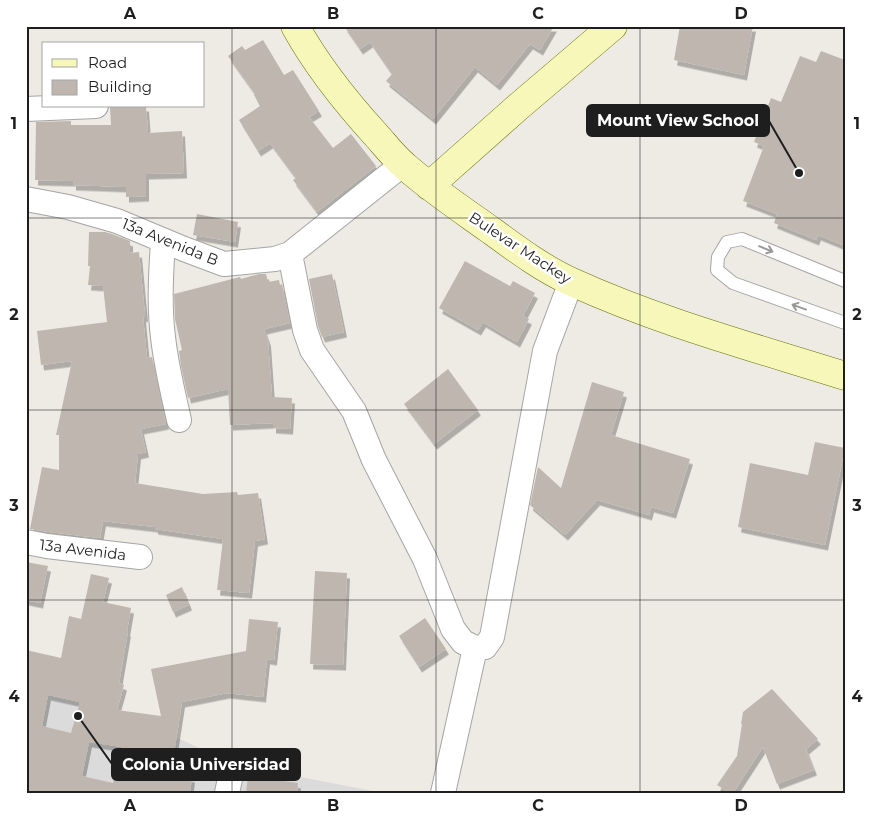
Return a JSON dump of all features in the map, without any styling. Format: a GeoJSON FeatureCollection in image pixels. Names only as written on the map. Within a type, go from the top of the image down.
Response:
{"type":"FeatureCollection","features":[{"type":"Feature","properties":{"kind":"main road","name":"Bulevar Mackey"},"geometry":{"type":"LineString","coordinates":[[294,26],[337,90],[403,164],[429,186],[540,264],[571,282],[680,324],[845,376]]}},
{"type":"Feature","properties":{"kind":"main road"},"geometry":{"type":"LineString","coordinates":[[429,186],[612,27]]}},
{"type":"Feature","properties":{"kind":"street"},"geometry":{"type":"LineString","coordinates":[[26,109],[49,108]]}},
{"type":"Feature","properties":{"kind":"street","name":"13a Avenida B"},"geometry":{"type":"LineString","coordinates":[[26,200],[68,207],[117,221],[224,264],[274,259],[290,254],[403,164]]}},
{"type":"Feature","properties":{"kind":"street"},"geometry":{"type":"LineString","coordinates":[[163,241],[160,273],[163,336],[179,420]]}},
{"type":"Feature","properties":{"kind":"street"},"geometry":{"type":"LineString","coordinates":[[290,254],[305,330],[312,350],[354,411],[374,460],[425,559],[453,629],[463,642],[475,648],[485,647],[492,637],[546,350],[571,282]]}},
{"type":"Feature","properties":{"kind":"street","name":"13a Avenida"},"geometry":{"type":"LineString","coordinates":[[26,542],[140,557]]}},
{"type":"Feature","properties":{"kind":"street"},"geometry":{"type":"LineString","coordinates":[[443,793],[475,648]]}},
{"type":"Feature","properties":{"kind":"street"},"geometry":{"type":"LineString","coordinates":[[227,793],[233,764]]}},
{"type":"Feature","properties":{"kind":"lane"},"geometry":{"type":"LineString","coordinates":[[845,281],[742,238],[727,242],[718,257],[717,270],[733,283],[845,323]]}},
{"type":"Feature","properties":{"kind":"shaded area"},"geometry":{"type":"Polygon","coordinates":[[[26,667],[233,764],[383,793],[26,793],[26,667]]]}},
{"type":"Feature","properties":{"kind":"building"},"geometry":{"type":"Polygon","coordinates":[[[344,26],[554,26],[540,50],[530,44],[497,85],[475,67],[433,119],[386,81],[392,74],[370,42],[360,49],[344,26]]]}},
{"type":"Feature","properties":{"kind":"building"},"geometry":{"type":"Polygon","coordinates":[[[680,26],[753,26],[744,75],[674,60],[680,26]]]}},
{"type":"Feature","properties":{"kind":"building"},"geometry":{"type":"Polygon","coordinates":[[[263,40],[284,75],[293,70],[319,111],[309,117],[333,148],[351,134],[376,166],[317,212],[293,180],[296,178],[270,143],[258,151],[239,120],[260,106],[255,94],[228,56],[242,46],[245,50],[263,40]]]}},
{"type":"Feature","properties":{"kind":"building"},"geometry":{"type":"Polygon","coordinates":[[[821,51],[845,60],[845,246],[818,235],[816,240],[774,223],[777,214],[743,201],[764,146],[754,142],[771,98],[781,102],[800,56],[816,62],[821,51]]]}},
{"type":"Feature","properties":{"kind":"building"},"geometry":{"type":"Polygon","coordinates":[[[110,108],[146,108],[148,133],[182,131],[184,173],[146,174],[146,196],[126,197],[126,187],[73,185],[73,181],[35,180],[36,122],[71,121],[71,125],[111,125],[110,108]]]}},
{"type":"Feature","properties":{"kind":"building"},"geometry":{"type":"Polygon","coordinates":[[[197,214],[238,222],[235,242],[193,235],[197,214]]]}},
{"type":"Feature","properties":{"kind":"building"},"geometry":{"type":"Polygon","coordinates":[[[89,232],[105,232],[130,241],[130,253],[139,252],[147,358],[152,357],[166,424],[141,429],[146,452],[138,454],[135,483],[203,494],[237,492],[238,495],[258,493],[265,539],[255,541],[249,593],[217,590],[223,539],[155,529],[155,527],[103,521],[100,538],[30,529],[42,467],[59,470],[59,435],[56,435],[72,361],[41,365],[37,331],[107,322],[103,286],[88,285],[90,266],[88,266],[89,232]]]}},
{"type":"Feature","properties":{"kind":"building"},"geometry":{"type":"Polygon","coordinates":[[[465,261],[510,286],[513,281],[535,293],[523,316],[529,319],[517,342],[483,322],[478,330],[439,308],[465,261]]]}},
{"type":"Feature","properties":{"kind":"building"},"geometry":{"type":"Polygon","coordinates":[[[266,274],[268,282],[279,280],[280,285],[282,284],[290,323],[264,329],[268,341],[272,397],[292,398],[290,429],[273,428],[273,423],[230,425],[228,389],[188,398],[181,366],[179,351],[182,350],[175,319],[174,294],[266,274]]]}},
{"type":"Feature","properties":{"kind":"building"},"geometry":{"type":"Polygon","coordinates":[[[332,274],[344,332],[322,337],[309,279],[332,274]]]}},
{"type":"Feature","properties":{"kind":"building"},"geometry":{"type":"Polygon","coordinates":[[[448,369],[478,410],[434,444],[404,404],[448,369]]]}},
{"type":"Feature","properties":{"kind":"building"},"geometry":{"type":"Polygon","coordinates":[[[592,382],[624,392],[611,435],[690,459],[673,513],[651,507],[649,515],[597,500],[565,535],[530,505],[538,467],[561,488],[592,382]]]}},
{"type":"Feature","properties":{"kind":"building"},"geometry":{"type":"Polygon","coordinates":[[[815,442],[845,448],[825,545],[738,527],[750,463],[808,475],[815,442]]]}},
{"type":"Feature","properties":{"kind":"building"},"geometry":{"type":"Polygon","coordinates":[[[26,562],[48,566],[40,603],[26,600],[26,562]]]}},
{"type":"Feature","properties":{"kind":"building"},"geometry":{"type":"Polygon","coordinates":[[[315,571],[347,573],[343,665],[310,664],[315,571]]]}},
{"type":"Feature","properties":{"kind":"building"},"geometry":{"type":"Polygon","coordinates":[[[91,574],[109,578],[103,602],[131,608],[119,683],[124,685],[117,710],[161,716],[151,669],[246,651],[249,619],[278,622],[274,660],[267,659],[263,697],[227,693],[182,702],[171,773],[192,777],[190,793],[26,793],[26,650],[61,658],[69,616],[81,619],[91,574]],[[48,695],[42,726],[71,733],[80,702],[48,695]],[[89,742],[82,776],[113,783],[122,747],[89,742]]]}},
{"type":"Feature","properties":{"kind":"building"},"geometry":{"type":"Polygon","coordinates":[[[182,587],[189,605],[173,612],[166,595],[182,587]]]}},
{"type":"Feature","properties":{"kind":"building"},"geometry":{"type":"Polygon","coordinates":[[[425,618],[446,649],[419,667],[399,636],[425,618]]]}},
{"type":"Feature","properties":{"kind":"building"},"geometry":{"type":"Polygon","coordinates":[[[772,689],[818,739],[806,749],[814,770],[777,784],[763,747],[733,793],[730,793],[717,785],[737,756],[743,712],[772,689]]]}},
{"type":"Feature","properties":{"kind":"building"},"geometry":{"type":"Polygon","coordinates":[[[248,776],[298,783],[297,793],[246,793],[248,776]]]}},
{"type":"Feature","properties":{"kind":"place","name":"Mount View School"},"geometry":{"type":"Point","coordinates":[799,173]}},
{"type":"Feature","properties":{"kind":"place","name":"Colonia Universidad"},"geometry":{"type":"Point","coordinates":[78,716]}}]}
